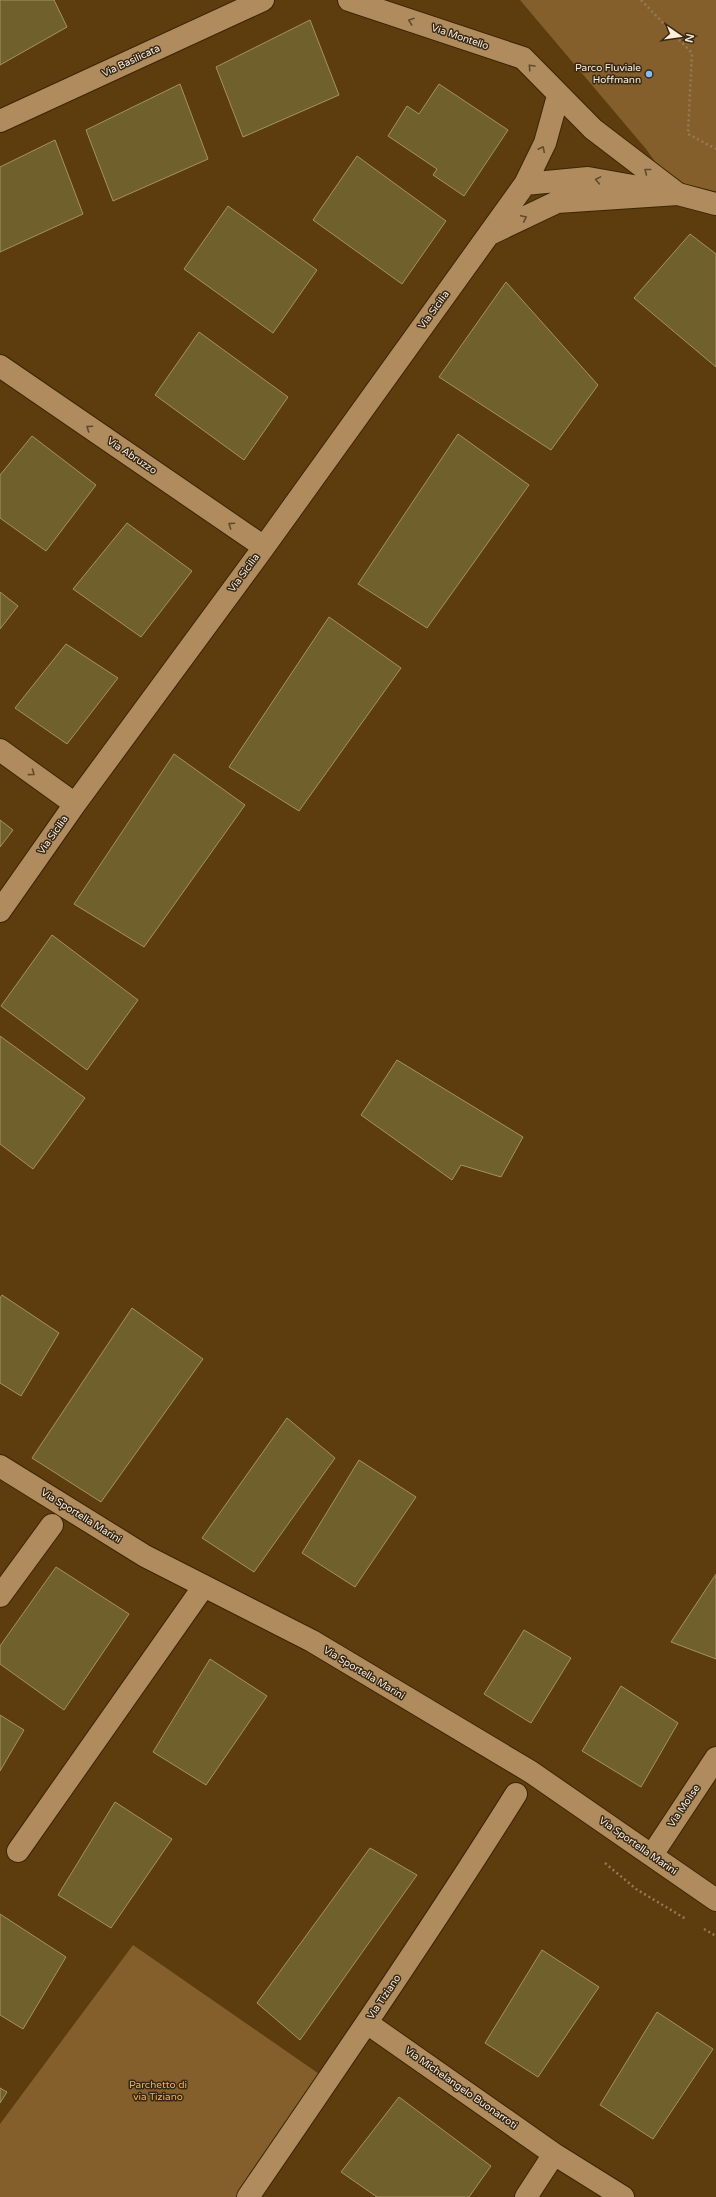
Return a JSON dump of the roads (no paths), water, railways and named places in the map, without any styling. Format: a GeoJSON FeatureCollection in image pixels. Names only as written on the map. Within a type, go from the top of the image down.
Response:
{"type":"FeatureCollection","features":[{"type":"Feature","properties":{"kind":"street","name":"Via Basilicata"},"geometry":{"type":"LineString","coordinates":[[0,121],[263,0]]}},
{"type":"Feature","properties":{"kind":"street","name":"Via Montello"},"geometry":{"type":"LineString","coordinates":[[349,0],[523,58],[558,96],[592,129],[678,194]]}},
{"type":"Feature","properties":{"kind":"street"},"geometry":{"type":"LineString","coordinates":[[525,184],[545,143],[558,96]]}},
{"type":"Feature","properties":{"kind":"street","name":"Via Sicilia"},"geometry":{"type":"LineString","coordinates":[[0,911],[75,804],[264,546],[525,184],[588,178],[678,194],[716,204]]}},
{"type":"Feature","properties":{"kind":"street","name":"Via Sicilia"},"geometry":{"type":"LineString","coordinates":[[488,234],[557,202],[678,194]]}},
{"type":"Feature","properties":{"kind":"street","name":"Via Abruzzo"},"geometry":{"type":"LineString","coordinates":[[0,366],[264,546]]}},
{"type":"Feature","properties":{"kind":"street"},"geometry":{"type":"LineString","coordinates":[[0,750],[75,804]]}},
{"type":"Feature","properties":{"kind":"street","name":"Via Sportella Marini"},"geometry":{"type":"LineString","coordinates":[[0,1466],[145,1556],[312,1641],[531,1772],[716,1900]]}},
{"type":"Feature","properties":{"kind":"street"},"geometry":{"type":"LineString","coordinates":[[0,1596],[52,1526]]}},
{"type":"Feature","properties":{"kind":"street"},"geometry":{"type":"LineString","coordinates":[[18,1851],[204,1586]]}},
{"type":"Feature","properties":{"kind":"street","name":"Via Molise"},"geometry":{"type":"LineString","coordinates":[[652,1855],[716,1758]]}},
{"type":"Feature","properties":{"kind":"street","name":"Via Tiziano"},"geometry":{"type":"LineString","coordinates":[[248,2197],[367,2023],[468,1870],[516,1794]]}},
{"type":"Feature","properties":{"kind":"street","name":"Via Michelangelo Buonarroti"},"geometry":{"type":"LineString","coordinates":[[367,2023],[554,2154],[623,2197]]}},
{"type":"Feature","properties":{"kind":"street"},"geometry":{"type":"LineString","coordinates":[[526,2197],[554,2154]]}},
{"type":"Feature","properties":{"kind":"place","name":"Parco Fluviale Hoffmann"},"geometry":{"type":"Point","coordinates":[649,74]}},
{"type":"Feature","properties":{"kind":"park label","name":"Parchetto di via Tiziano"},"geometry":{"type":"Point","coordinates":[158,2090]}}]}
